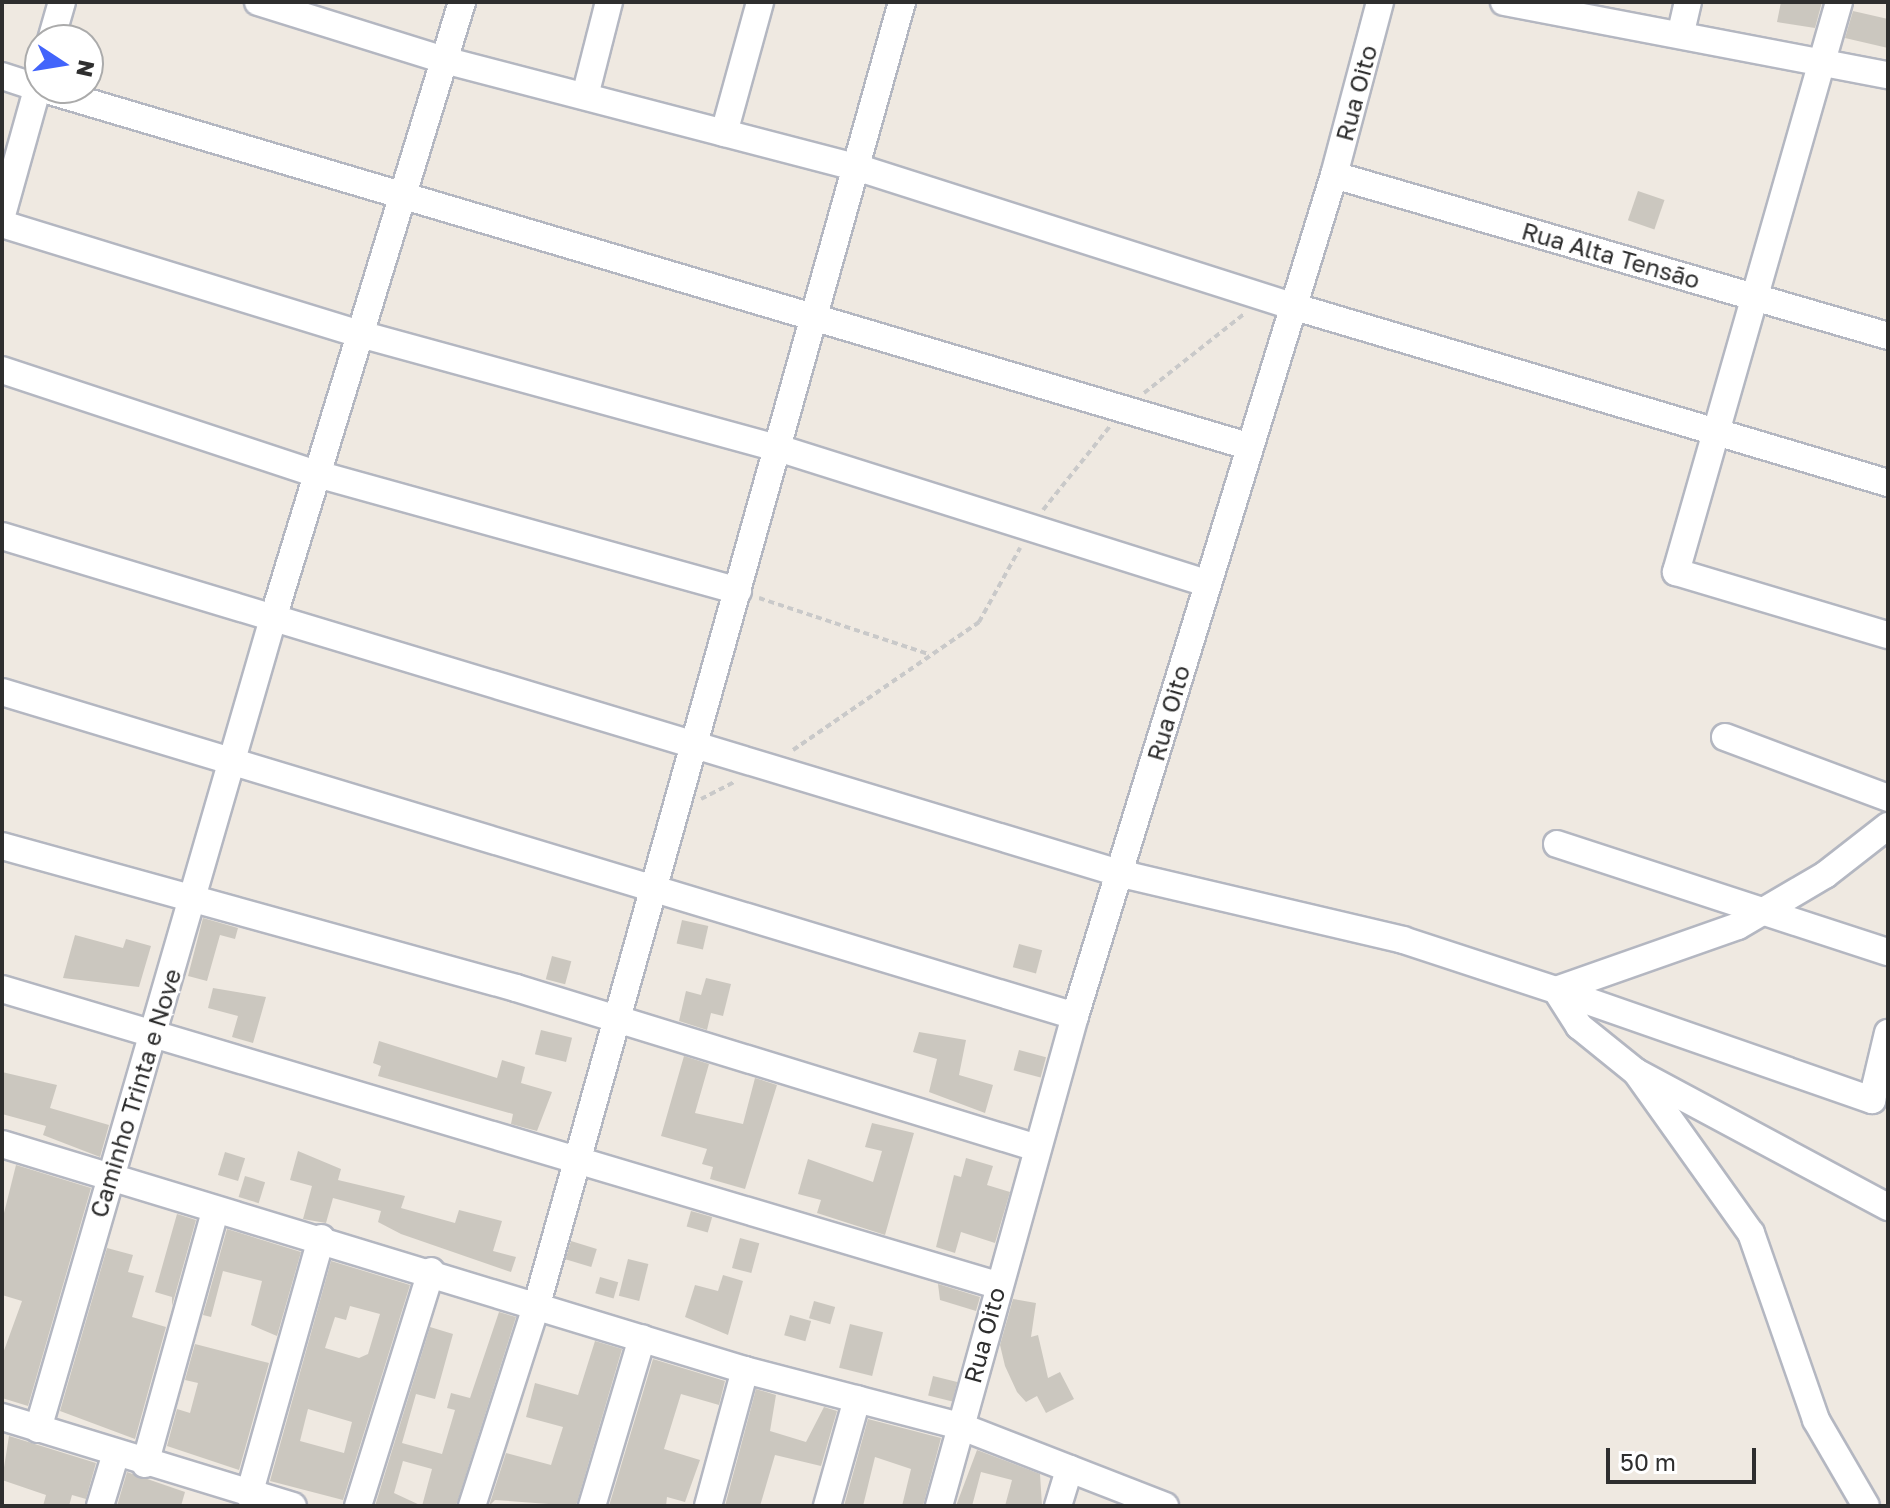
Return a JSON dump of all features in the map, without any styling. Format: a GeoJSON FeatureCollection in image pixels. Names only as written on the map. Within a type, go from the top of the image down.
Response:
{"type":"FeatureCollection","features":[{"type":"Feature","properties":{"kind":"street"},"geometry":{"type":"LineString","coordinates":[[56,24],[62,2]]}},
{"type":"Feature","properties":{"kind":"street"},"geometry":{"type":"LineString","coordinates":[[258,2],[444,60],[856,167],[1292,306],[1888,483]]}},
{"type":"Feature","properties":{"kind":"street","name":"Caminho Trinta e Nove"},"geometry":{"type":"LineString","coordinates":[[38,1429],[107,1177],[195,900],[274,615],[462,2]]}},
{"type":"Feature","properties":{"kind":"street"},"geometry":{"type":"LineString","coordinates":[[585,96],[609,2]]}},
{"type":"Feature","properties":{"kind":"street"},"geometry":{"type":"LineString","coordinates":[[724,133],[760,2]]}},
{"type":"Feature","properties":{"kind":"street"},"geometry":{"type":"LineString","coordinates":[[472,1506],[537,1304],[574,1158],[738,591],[902,2]]}},
{"type":"Feature","properties":{"kind":"street","name":"Rua Oito"},"geometry":{"type":"LineString","coordinates":[[939,1506],[997,1285],[1075,1016],[1122,874],[1205,583],[1334,175],[1380,2]]}},
{"type":"Feature","properties":{"kind":"street"},"geometry":{"type":"LineString","coordinates":[[1504,2],[1533,4],[1681,32],[1888,75]]}},
{"type":"Feature","properties":{"kind":"street"},"geometry":{"type":"LineString","coordinates":[[1681,32],[1688,2]]}},
{"type":"Feature","properties":{"kind":"street"},"geometry":{"type":"LineString","coordinates":[[1839,2],[1826,60],[1754,296],[1676,572],[1888,635]]}},
{"type":"Feature","properties":{"kind":"street"},"geometry":{"type":"LineString","coordinates":[[2,76],[24,81]]}},
{"type":"Feature","properties":{"kind":"street"},"geometry":{"type":"LineString","coordinates":[[2,215],[34,104]]}},
{"type":"Feature","properties":{"kind":"street"},"geometry":{"type":"LineString","coordinates":[[101,104],[402,197],[815,316],[1248,446]]}},
{"type":"Feature","properties":{"kind":"street","name":"Rua Alta Tensão"},"geometry":{"type":"LineString","coordinates":[[1334,175],[1888,336]]}},
{"type":"Feature","properties":{"kind":"street"},"geometry":{"type":"LineString","coordinates":[[2,224],[360,334],[778,448],[1205,583]]}},
{"type":"Feature","properties":{"kind":"street"},"geometry":{"type":"LineString","coordinates":[[2,370],[317,474],[738,591]]}},
{"type":"Feature","properties":{"kind":"street"},"geometry":{"type":"LineString","coordinates":[[2,536],[695,740],[1122,874],[1403,940],[1872,1100],[1888,1033]]}},
{"type":"Feature","properties":{"kind":"street"},"geometry":{"type":"LineString","coordinates":[[2,692],[235,757],[652,889],[1075,1016]]}},
{"type":"Feature","properties":{"kind":"street"},"geometry":{"type":"LineString","coordinates":[[1725,737],[1888,798]]}},
{"type":"Feature","properties":{"kind":"street"},"geometry":{"type":"LineString","coordinates":[[1556,990],[1738,926],[1888,826]]}},
{"type":"Feature","properties":{"kind":"street"},"geometry":{"type":"LineString","coordinates":[[1557,844],[1765,909],[1888,952]]}},
{"type":"Feature","properties":{"kind":"street"},"geometry":{"type":"LineString","coordinates":[[2,846],[616,1019],[1037,1148]]}},
{"type":"Feature","properties":{"kind":"street"},"geometry":{"type":"LineString","coordinates":[[2,989],[997,1285]]}},
{"type":"Feature","properties":{"kind":"street"},"geometry":{"type":"LineString","coordinates":[[1556,990],[1579,1026],[1636,1072],[1888,1207]]}},
{"type":"Feature","properties":{"kind":"street"},"geometry":{"type":"LineString","coordinates":[[1636,1072],[1751,1233],[1816,1420],[1866,1506]]}},
{"type":"Feature","properties":{"kind":"street"},"geometry":{"type":"LineString","coordinates":[[2,1144],[215,1211],[431,1271],[745,1370],[960,1426],[1165,1506]]}},
{"type":"Feature","properties":{"kind":"street"},"geometry":{"type":"LineString","coordinates":[[145,1464],[215,1211]]}},
{"type":"Feature","properties":{"kind":"street"},"geometry":{"type":"LineString","coordinates":[[249,1495],[321,1238]]}},
{"type":"Feature","properties":{"kind":"street"},"geometry":{"type":"LineString","coordinates":[[358,1506],[431,1271]]}},
{"type":"Feature","properties":{"kind":"street"},"geometry":{"type":"LineString","coordinates":[[592,1506],[642,1338]]}},
{"type":"Feature","properties":{"kind":"street"},"geometry":{"type":"LineString","coordinates":[[708,1506],[745,1370]]}},
{"type":"Feature","properties":{"kind":"street"},"geometry":{"type":"LineString","coordinates":[[827,1506],[857,1399]]}},
{"type":"Feature","properties":{"kind":"street"},"geometry":{"type":"LineString","coordinates":[[3,1421],[116,1453],[214,1496],[249,1495],[293,1506]]}},
{"type":"Feature","properties":{"kind":"street"},"geometry":{"type":"LineString","coordinates":[[100,1506],[116,1453]]}},
{"type":"Feature","properties":{"kind":"street"},"geometry":{"type":"LineString","coordinates":[[1058,1506],[1069,1469]]}},
{"type":"Feature","properties":{"kind":"path"},"geometry":{"type":"LineString","coordinates":[[1034,522],[1124,408],[1251,309]]}},
{"type":"Feature","properties":{"kind":"path"},"geometry":{"type":"LineString","coordinates":[[674,812],[771,764],[908,676],[928,654],[979,622],[1027,534]]}},
{"type":"Feature","properties":{"kind":"path"},"geometry":{"type":"LineString","coordinates":[[738,591],[928,654]]}},
{"type":"Feature","properties":{"kind":"building"},"geometry":{"type":"Polygon","coordinates":[[[1781,2],[1822,2],[1815,28],[1777,22],[1781,2]]]}},
{"type":"Feature","properties":{"kind":"building"},"geometry":{"type":"Polygon","coordinates":[[[1853,11],[1888,19],[1888,48],[1845,38],[1853,11]]]}},
{"type":"Feature","properties":{"kind":"building"},"geometry":{"type":"Polygon","coordinates":[[[1638,191],[1664,200],[1654,229],[1628,220],[1638,191]]]}},
{"type":"Feature","properties":{"kind":"building"},"geometry":{"type":"Polygon","coordinates":[[[203,918],[238,928],[235,939],[220,935],[207,981],[188,976],[203,918]]]}},
{"type":"Feature","properties":{"kind":"building"},"geometry":{"type":"Polygon","coordinates":[[[682,920],[708,926],[703,949],[677,943],[682,920]]]}},
{"type":"Feature","properties":{"kind":"building"},"geometry":{"type":"Polygon","coordinates":[[[75,935],[123,948],[126,939],[151,946],[139,987],[63,978],[75,935]]]}},
{"type":"Feature","properties":{"kind":"building"},"geometry":{"type":"Polygon","coordinates":[[[1019,944],[1042,950],[1036,973],[1013,967],[1019,944]]]}},
{"type":"Feature","properties":{"kind":"building"},"geometry":{"type":"Polygon","coordinates":[[[552,956],[571,961],[565,984],[546,979],[552,956]]]}},
{"type":"Feature","properties":{"kind":"building"},"geometry":{"type":"Polygon","coordinates":[[[706,978],[731,984],[723,1016],[711,1013],[707,1030],[679,1021],[686,991],[701,995],[706,978]]]}},
{"type":"Feature","properties":{"kind":"building"},"geometry":{"type":"Polygon","coordinates":[[[213,988],[266,997],[253,1043],[232,1037],[238,1016],[208,1008],[213,988]]]}},
{"type":"Feature","properties":{"kind":"building"},"geometry":{"type":"Polygon","coordinates":[[[541,1030],[572,1038],[566,1062],[535,1054],[541,1030]]]}},
{"type":"Feature","properties":{"kind":"building"},"geometry":{"type":"Polygon","coordinates":[[[919,1032],[966,1040],[959,1075],[993,1085],[985,1113],[929,1092],[937,1059],[913,1052],[919,1032]]]}},
{"type":"Feature","properties":{"kind":"building"},"geometry":{"type":"Polygon","coordinates":[[[379,1041],[497,1078],[502,1060],[525,1067],[521,1083],[552,1092],[537,1131],[511,1124],[513,1114],[378,1076],[381,1066],[373,1063],[379,1041]]]}},
{"type":"Feature","properties":{"kind":"building"},"geometry":{"type":"Polygon","coordinates":[[[1019,1050],[1046,1057],[1041,1078],[1014,1070],[1019,1050]]]}},
{"type":"Feature","properties":{"kind":"building"},"geometry":{"type":"Polygon","coordinates":[[[684,1056],[709,1064],[695,1113],[743,1124],[755,1078],[777,1085],[745,1189],[710,1179],[713,1167],[702,1164],[707,1149],[661,1136],[684,1056]]]}},
{"type":"Feature","properties":{"kind":"building"},"geometry":{"type":"Polygon","coordinates":[[[2,1072],[57,1085],[50,1108],[109,1125],[100,1157],[43,1135],[46,1126],[2,1114],[2,1072]]]}},
{"type":"Feature","properties":{"kind":"building"},"geometry":{"type":"Polygon","coordinates":[[[872,1123],[914,1133],[885,1235],[817,1213],[821,1200],[798,1194],[808,1159],[873,1182],[882,1151],[865,1147],[872,1123]]]}},
{"type":"Feature","properties":{"kind":"building"},"geometry":{"type":"Polygon","coordinates":[[[298,1151],[341,1169],[338,1180],[405,1196],[401,1208],[455,1223],[459,1210],[502,1221],[493,1251],[516,1257],[511,1272],[401,1234],[378,1222],[381,1211],[333,1198],[326,1223],[303,1219],[312,1186],[290,1180],[298,1151]]]}},
{"type":"Feature","properties":{"kind":"building"},"geometry":{"type":"Polygon","coordinates":[[[225,1152],[245,1158],[238,1181],[218,1175],[225,1152]]]}},
{"type":"Feature","properties":{"kind":"building"},"geometry":{"type":"Polygon","coordinates":[[[966,1158],[993,1166],[987,1185],[1010,1192],[995,1243],[961,1232],[955,1253],[936,1247],[954,1175],[961,1177],[966,1158]]]}},
{"type":"Feature","properties":{"kind":"building"},"geometry":{"type":"Polygon","coordinates":[[[16,1165],[91,1188],[28,1406],[2,1398],[2,1356],[22,1301],[2,1295],[2,1221],[16,1165]]]}},
{"type":"Feature","properties":{"kind":"building"},"geometry":{"type":"Polygon","coordinates":[[[245,1176],[265,1182],[259,1203],[239,1197],[245,1176]]]}},
{"type":"Feature","properties":{"kind":"building"},"geometry":{"type":"Polygon","coordinates":[[[691,1211],[712,1217],[708,1232],[687,1226],[691,1211]]]}},
{"type":"Feature","properties":{"kind":"building"},"geometry":{"type":"Polygon","coordinates":[[[177,1214],[196,1220],[172,1306],[172,1297],[155,1292],[177,1214]]]}},
{"type":"Feature","properties":{"kind":"building"},"geometry":{"type":"Polygon","coordinates":[[[227,1229],[301,1252],[277,1336],[251,1325],[262,1281],[223,1271],[211,1317],[203,1315],[227,1229]]]}},
{"type":"Feature","properties":{"kind":"building"},"geometry":{"type":"Polygon","coordinates":[[[740,1238],[759,1243],[751,1273],[732,1268],[740,1238]]]}},
{"type":"Feature","properties":{"kind":"building"},"geometry":{"type":"Polygon","coordinates":[[[571,1241],[597,1249],[591,1267],[565,1259],[571,1241]]]}},
{"type":"Feature","properties":{"kind":"building"},"geometry":{"type":"Polygon","coordinates":[[[107,1248],[133,1255],[128,1272],[144,1276],[132,1317],[166,1327],[135,1439],[60,1411],[107,1248]]]}},
{"type":"Feature","properties":{"kind":"building"},"geometry":{"type":"Polygon","coordinates":[[[628,1259],[648,1264],[639,1301],[619,1296],[628,1259]]]}},
{"type":"Feature","properties":{"kind":"building"},"geometry":{"type":"Polygon","coordinates":[[[331,1261],[410,1285],[343,1500],[270,1481],[331,1261]],[[350,1306],[346,1320],[335,1317],[325,1348],[359,1358],[368,1354],[380,1314],[350,1306]],[[308,1409],[300,1441],[344,1453],[352,1422],[308,1409]]]}},
{"type":"Feature","properties":{"kind":"building"},"geometry":{"type":"Polygon","coordinates":[[[723,1275],[743,1281],[728,1335],[685,1317],[695,1285],[718,1291],[723,1275]]]}},
{"type":"Feature","properties":{"kind":"building"},"geometry":{"type":"Polygon","coordinates":[[[600,1277],[618,1282],[614,1299],[595,1293],[600,1277]]]}},
{"type":"Feature","properties":{"kind":"building"},"geometry":{"type":"Polygon","coordinates":[[[938,1284],[980,1297],[976,1311],[940,1300],[938,1284]]]}},
{"type":"Feature","properties":{"kind":"building"},"geometry":{"type":"Polygon","coordinates":[[[1013,1299],[1036,1303],[1031,1337],[1038,1335],[1048,1378],[1060,1372],[1074,1399],[1046,1413],[1037,1396],[1026,1402],[1017,1392],[1005,1366],[1000,1345],[1013,1299]]]}},
{"type":"Feature","properties":{"kind":"building"},"geometry":{"type":"Polygon","coordinates":[[[814,1301],[835,1307],[830,1324],[809,1318],[814,1301]]]}},
{"type":"Feature","properties":{"kind":"building"},"geometry":{"type":"Polygon","coordinates":[[[499,1312],[516,1317],[456,1506],[375,1506],[430,1327],[453,1334],[435,1399],[416,1394],[402,1443],[442,1454],[455,1410],[447,1408],[451,1393],[470,1398],[499,1312]],[[403,1461],[394,1493],[422,1506],[432,1469],[403,1461]]]}},
{"type":"Feature","properties":{"kind":"building"},"geometry":{"type":"Polygon","coordinates":[[[790,1315],[811,1321],[805,1341],[784,1335],[790,1315]]]}},
{"type":"Feature","properties":{"kind":"building"},"geometry":{"type":"Polygon","coordinates":[[[850,1324],[883,1332],[872,1376],[839,1368],[850,1324]]]}},
{"type":"Feature","properties":{"kind":"building"},"geometry":{"type":"Polygon","coordinates":[[[595,1341],[622,1349],[576,1506],[495,1500],[489,1506],[506,1453],[551,1465],[563,1427],[526,1417],[535,1383],[578,1395],[595,1341]]]}},
{"type":"Feature","properties":{"kind":"building"},"geometry":{"type":"Polygon","coordinates":[[[195,1344],[269,1363],[239,1470],[167,1446],[177,1409],[190,1413],[198,1383],[185,1380],[195,1344]]]}},
{"type":"Feature","properties":{"kind":"building"},"geometry":{"type":"Polygon","coordinates":[[[653,1359],[725,1381],[719,1405],[681,1394],[664,1449],[700,1460],[685,1502],[667,1497],[666,1506],[609,1506],[653,1359]]]}},
{"type":"Feature","properties":{"kind":"building"},"geometry":{"type":"Polygon","coordinates":[[[933,1376],[957,1382],[952,1401],[928,1395],[933,1376]]]}},
{"type":"Feature","properties":{"kind":"building"},"geometry":{"type":"Polygon","coordinates":[[[756,1389],[776,1395],[770,1431],[806,1442],[824,1407],[837,1411],[821,1466],[775,1455],[760,1506],[725,1506],[756,1389]]]}},
{"type":"Feature","properties":{"kind":"building"},"geometry":{"type":"Polygon","coordinates":[[[868,1419],[941,1438],[923,1506],[902,1506],[911,1469],[875,1457],[863,1506],[844,1506],[868,1419]]]}},
{"type":"Feature","properties":{"kind":"building"},"geometry":{"type":"Polygon","coordinates":[[[9,1436],[96,1463],[86,1499],[72,1495],[69,1506],[43,1506],[46,1495],[2,1480],[9,1436]]]}},
{"type":"Feature","properties":{"kind":"building"},"geometry":{"type":"Polygon","coordinates":[[[977,1450],[1040,1474],[1042,1506],[1005,1506],[1012,1480],[981,1472],[972,1506],[956,1506],[977,1450]]]}},
{"type":"Feature","properties":{"kind":"building"},"geometry":{"type":"Polygon","coordinates":[[[127,1472],[185,1492],[181,1506],[117,1506],[127,1472]]]}}]}
